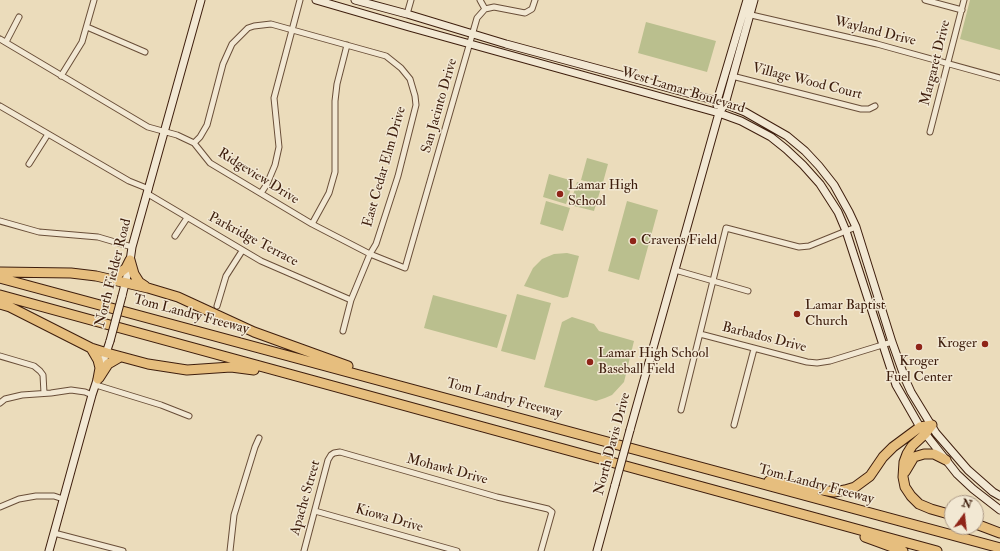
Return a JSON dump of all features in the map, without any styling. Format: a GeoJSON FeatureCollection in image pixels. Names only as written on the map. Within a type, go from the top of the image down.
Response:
{"type":"FeatureCollection","features":[{"type":"Feature","properties":{"kind":"highway"},"geometry":{"type":"LineString","coordinates":[[112,279],[126,268],[130,260]]}},
{"type":"Feature","properties":{"kind":"highway"},"geometry":{"type":"LineString","coordinates":[[130,260],[134,274],[139,282],[148,288]]}},
{"type":"Feature","properties":{"kind":"highway"},"geometry":{"type":"LineString","coordinates":[[0,272],[71,273],[112,279],[148,288],[178,297],[254,332],[419,391]]}},
{"type":"Feature","properties":{"kind":"highway","name":"Tom Landry Freeway"},"geometry":{"type":"LineString","coordinates":[[0,278],[1000,548]]}},
{"type":"Feature","properties":{"kind":"highway"},"geometry":{"type":"LineString","coordinates":[[0,295],[937,551]]}},
{"type":"Feature","properties":{"kind":"highway"},"geometry":{"type":"LineString","coordinates":[[0,304],[10,307],[92,348],[148,364],[187,370],[231,368],[261,371],[334,387]]}},
{"type":"Feature","properties":{"kind":"highway"},"geometry":{"type":"LineString","coordinates":[[92,348],[100,368],[97,382]]}},
{"type":"Feature","properties":{"kind":"highway"},"geometry":{"type":"LineString","coordinates":[[97,382],[108,364],[120,357]]}},
{"type":"Feature","properties":{"kind":"highway"},"geometry":{"type":"LineString","coordinates":[[650,453],[792,486],[834,492],[855,487],[870,476],[883,457],[893,447],[932,426]]}},
{"type":"Feature","properties":{"kind":"highway"},"geometry":{"type":"LineString","coordinates":[[923,431],[907,454],[904,462],[902,477],[905,487],[919,504],[944,513]]}},
{"type":"Feature","properties":{"kind":"highway"},"geometry":{"type":"LineString","coordinates":[[902,477],[914,457],[924,454],[934,454],[946,460]]}},
{"type":"Feature","properties":{"kind":"highway"},"geometry":{"type":"LineString","coordinates":[[813,517],[903,551]]}},
{"type":"Feature","properties":{"kind":"highway"},"geometry":{"type":"LineString","coordinates":[[984,527],[1000,532]]}},
{"type":"Feature","properties":{"kind":"main road","name":"North Fielder Road"},"geometry":{"type":"LineString","coordinates":[[49,551],[92,395],[107,353],[126,282],[132,247],[149,191],[200,0]]}},
{"type":"Feature","properties":{"kind":"main road","name":"West Lamar Boulevard"},"geometry":{"type":"LineString","coordinates":[[316,0],[719,113],[758,129],[786,148],[820,184],[838,212],[846,231],[896,385],[923,431],[957,474],[973,489],[1000,510]]}},
{"type":"Feature","properties":{"kind":"main road","name":"West Lamar Boulevard"},"geometry":{"type":"LineString","coordinates":[[355,0],[506,44],[717,101],[745,112],[787,136],[805,151],[819,166],[834,185],[844,202],[856,227],[892,342],[911,392],[936,433],[968,470],[993,492],[1000,496]]}},
{"type":"Feature","properties":{"kind":"main road","name":"North Davis Drive"},"geometry":{"type":"LineString","coordinates":[[597,551],[719,113],[725,104],[747,14],[747,0]]}},
{"type":"Feature","properties":{"kind":"main road","name":"North Davis Drive"},"geometry":{"type":"LineString","coordinates":[[719,113],[717,101],[747,14],[754,0]]}},
{"type":"Feature","properties":{"kind":"main road"},"geometry":{"type":"LineString","coordinates":[[504,53],[506,44]]}},
{"type":"Feature","properties":{"kind":"street"},"geometry":{"type":"LineString","coordinates":[[61,76],[82,42],[94,0]]}},
{"type":"Feature","properties":{"kind":"street"},"geometry":{"type":"LineString","coordinates":[[261,194],[275,165],[279,147],[274,98],[291,29],[300,0]]}},
{"type":"Feature","properties":{"kind":"street"},"geometry":{"type":"LineString","coordinates":[[407,14],[411,0]]}},
{"type":"Feature","properties":{"kind":"street"},"geometry":{"type":"LineString","coordinates":[[480,0],[485,9],[494,7],[525,13],[532,9],[535,0]]}},
{"type":"Feature","properties":{"kind":"street"},"geometry":{"type":"LineString","coordinates":[[924,0],[962,10]]}},
{"type":"Feature","properties":{"kind":"street","name":"Margaret Drive"},"geometry":{"type":"LineString","coordinates":[[930,132],[964,0]]}},
{"type":"Feature","properties":{"kind":"street","name":"San Jacinto Drive"},"geometry":{"type":"LineString","coordinates":[[405,268],[477,18],[485,9]]}},
{"type":"Feature","properties":{"kind":"street","name":"Wayland Drive"},"geometry":{"type":"LineString","coordinates":[[747,14],[877,44],[1000,78]]}},
{"type":"Feature","properties":{"kind":"street"},"geometry":{"type":"LineString","coordinates":[[6,42],[19,17]]}},
{"type":"Feature","properties":{"kind":"street","name":"East Cedar Elm Drive"},"geometry":{"type":"LineString","coordinates":[[194,143],[200,137],[207,125],[223,64],[232,44],[248,28],[254,26],[271,24],[386,56],[395,62],[410,79],[415,96],[414,113],[398,176],[376,244],[370,254],[351,300],[343,331]]}},
{"type":"Feature","properties":{"kind":"street"},"geometry":{"type":"LineString","coordinates":[[87,27],[145,52]]}},
{"type":"Feature","properties":{"kind":"street","name":"Ridgeview Drive"},"geometry":{"type":"LineString","coordinates":[[0,39],[148,126],[177,135],[194,143],[210,163],[312,224],[370,254],[405,268]]}},
{"type":"Feature","properties":{"kind":"street"},"geometry":{"type":"LineString","coordinates":[[312,224],[329,193],[335,172],[335,101],[337,84],[347,45]]}},
{"type":"Feature","properties":{"kind":"street","name":"Village Wood Court"},"geometry":{"type":"LineString","coordinates":[[732,76],[861,109],[869,109],[875,106]]}},
{"type":"Feature","properties":{"kind":"street","name":"Parkridge Terrace"},"geometry":{"type":"LineString","coordinates":[[0,106],[129,181],[149,191],[187,218],[242,251],[261,261],[351,300]]}},
{"type":"Feature","properties":{"kind":"street"},"geometry":{"type":"LineString","coordinates":[[29,164],[48,134]]}},
{"type":"Feature","properties":{"kind":"street"},"geometry":{"type":"LineString","coordinates":[[176,236],[187,218]]}},
{"type":"Feature","properties":{"kind":"street"},"geometry":{"type":"LineString","coordinates":[[0,221],[39,232],[98,237],[132,247]]}},
{"type":"Feature","properties":{"kind":"street"},"geometry":{"type":"LineString","coordinates":[[680,410],[726,228],[798,247],[809,246],[856,227]]}},
{"type":"Feature","properties":{"kind":"street"},"geometry":{"type":"LineString","coordinates":[[217,306],[226,276],[242,251]]}},
{"type":"Feature","properties":{"kind":"street"},"geometry":{"type":"LineString","coordinates":[[675,270],[748,291]]}},
{"type":"Feature","properties":{"kind":"street","name":"Barbados Drive"},"geometry":{"type":"LineString","coordinates":[[700,334],[797,360],[817,363],[892,342]]}},
{"type":"Feature","properties":{"kind":"street"},"geometry":{"type":"LineString","coordinates":[[734,425],[754,349]]}},
{"type":"Feature","properties":{"kind":"street"},"geometry":{"type":"LineString","coordinates":[[0,356],[34,366],[40,371],[43,375],[44,393]]}},
{"type":"Feature","properties":{"kind":"street"},"geometry":{"type":"LineString","coordinates":[[97,382],[189,416]]}},
{"type":"Feature","properties":{"kind":"street"},"geometry":{"type":"LineString","coordinates":[[0,402],[22,395],[71,390],[85,392],[92,395]]}},
{"type":"Feature","properties":{"kind":"street"},"geometry":{"type":"LineString","coordinates":[[230,551],[234,515],[259,438]]}},
{"type":"Feature","properties":{"kind":"street","name":"Mohawk Drive"},"geometry":{"type":"LineString","coordinates":[[334,453],[340,452],[548,510],[552,512],[541,551]]}},
{"type":"Feature","properties":{"kind":"street","name":"Apache Street"},"geometry":{"type":"LineString","coordinates":[[304,551],[316,511],[328,460],[334,453]]}},
{"type":"Feature","properties":{"kind":"street"},"geometry":{"type":"LineString","coordinates":[[0,507],[20,499],[36,496],[54,496],[63,499]]}},
{"type":"Feature","properties":{"kind":"street","name":"Kiowa Drive"},"geometry":{"type":"LineString","coordinates":[[316,511],[457,551]]}},
{"type":"Feature","properties":{"kind":"street"},"geometry":{"type":"LineString","coordinates":[[54,533],[123,551]]}},
{"type":"Feature","properties":{"kind":"green space"},"geometry":{"type":"Polygon","coordinates":[[[970,0],[1000,0],[1000,50],[960,39],[970,0]]]}},
{"type":"Feature","properties":{"kind":"green space"},"geometry":{"type":"Polygon","coordinates":[[[646,22],[716,41],[707,72],[638,53],[646,22]]]}},
{"type":"Feature","properties":{"kind":"green space"},"geometry":{"type":"Polygon","coordinates":[[[587,158],[608,164],[602,186],[581,180],[587,158]]]}},
{"type":"Feature","properties":{"kind":"green space"},"geometry":{"type":"Polygon","coordinates":[[[549,174],[573,181],[566,204],[543,197],[549,174]]]}},
{"type":"Feature","properties":{"kind":"green space"},"geometry":{"type":"Polygon","coordinates":[[[577,182],[601,188],[594,211],[570,205],[577,182]]]}},
{"type":"Feature","properties":{"kind":"green space"},"geometry":{"type":"Polygon","coordinates":[[[546,201],[570,208],[563,231],[540,224],[546,201]]]}},
{"type":"Feature","properties":{"kind":"green space","name":"Cravens Field"},"geometry":{"type":"Polygon","coordinates":[[[627,201],[658,210],[639,280],[608,271],[627,201]]]}},
{"type":"Feature","properties":{"kind":"green space"},"geometry":{"type":"Polygon","coordinates":[[[567,253],[579,256],[568,297],[563,298],[524,286],[533,268],[542,259],[554,254],[567,253]]]}},
{"type":"Feature","properties":{"kind":"green space"},"geometry":{"type":"Polygon","coordinates":[[[517,294],[551,303],[535,360],[501,351],[517,294]]]}},
{"type":"Feature","properties":{"kind":"green space"},"geometry":{"type":"Polygon","coordinates":[[[433,295],[507,315],[497,348],[424,328],[433,295]]]}},
{"type":"Feature","properties":{"kind":"green space","name":"Lamar High School Baseball Field"},"geometry":{"type":"Polygon","coordinates":[[[572,317],[594,324],[599,331],[634,341],[624,382],[612,395],[596,401],[544,387],[562,322],[572,317]]]}},
{"type":"Feature","properties":{"kind":"place","name":"Lamar High School"},"geometry":{"type":"Point","coordinates":[560,194]}},
{"type":"Feature","properties":{"kind":"place","name":"Cravens Field"},"geometry":{"type":"Point","coordinates":[633,241]}},
{"type":"Feature","properties":{"kind":"place","name":"Lamar Baptist Church"},"geometry":{"type":"Point","coordinates":[797,314]}},
{"type":"Feature","properties":{"kind":"place","name":"Kroger"},"geometry":{"type":"Point","coordinates":[985,344]}},
{"type":"Feature","properties":{"kind":"place","name":"Kroger Fuel Center"},"geometry":{"type":"Point","coordinates":[919,347]}},
{"type":"Feature","properties":{"kind":"place","name":"Lamar High School Baseball Field"},"geometry":{"type":"Point","coordinates":[590,362]}}]}
